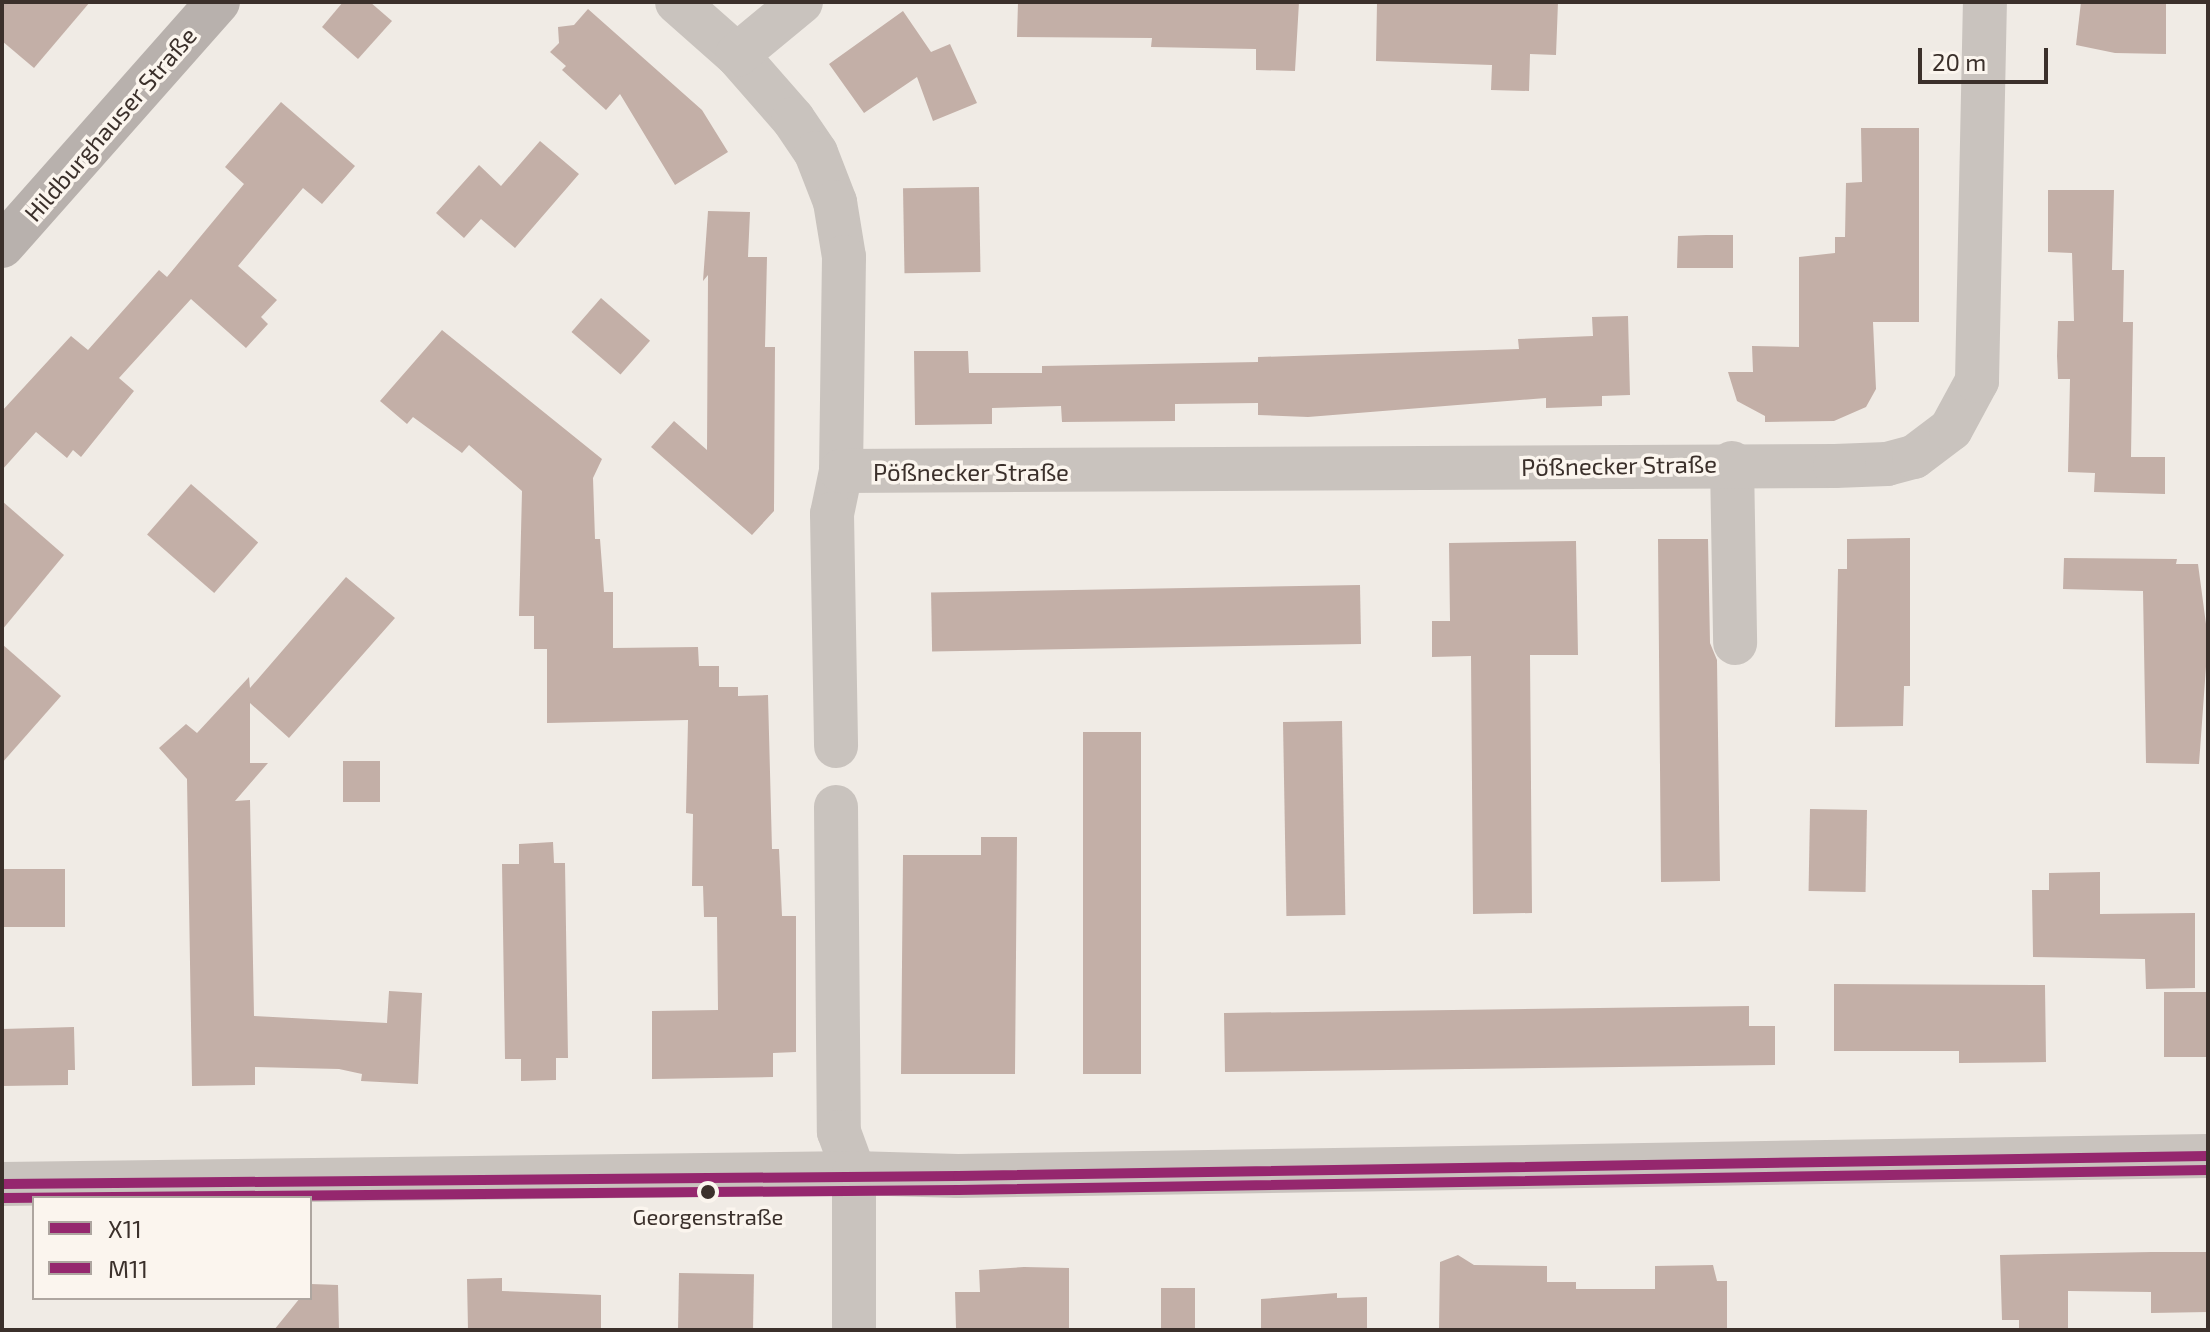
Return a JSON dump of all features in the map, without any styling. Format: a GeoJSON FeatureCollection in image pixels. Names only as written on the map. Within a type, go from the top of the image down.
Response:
{"type":"FeatureCollection","features":[{"type":"Feature","properties":{"kind":"main road","name":"Hildburghauser Straße"},"geometry":{"type":"LineString","coordinates":[[2,246],[215,3]]}},
{"type":"Feature","properties":{"kind":"street"},"geometry":{"type":"LineString","coordinates":[[677,2],[737,55],[793,119],[816,153],[835,202],[844,257],[841,471],[832,514],[836,746]]}},
{"type":"Feature","properties":{"kind":"street"},"geometry":{"type":"LineString","coordinates":[[737,55],[801,2]]}},
{"type":"Feature","properties":{"kind":"street","name":"Pößnecker Straße"},"geometry":{"type":"LineString","coordinates":[[841,471],[1732,463],[1835,466],[1887,464],[1914,457],[1951,429],[1977,381],[1985,2]]}},
{"type":"Feature","properties":{"kind":"street"},"geometry":{"type":"LineString","coordinates":[[1732,463],[1735,643]]}},
{"type":"Feature","properties":{"kind":"street"},"geometry":{"type":"LineString","coordinates":[[836,807],[839,1132],[854,1173],[854,1330]]}},
{"type":"Feature","properties":{"kind":"street"},"geometry":{"type":"LineString","coordinates":[[2,1184],[854,1173],[958,1176],[2208,1156]]}},
{"type":"Feature","properties":{"kind":"building"},"geometry":{"type":"Polygon","coordinates":[[[2,2],[90,2],[34,68],[2,41],[2,2]]]}},
{"type":"Feature","properties":{"kind":"building"},"geometry":{"type":"Polygon","coordinates":[[[343,2],[370,2],[392,21],[358,59],[322,27],[343,2]]]}},
{"type":"Feature","properties":{"kind":"building"},"geometry":{"type":"Polygon","coordinates":[[[1018,2],[1299,2],[1295,71],[1256,70],[1256,49],[1151,47],[1152,38],[1017,37],[1018,2]]]}},
{"type":"Feature","properties":{"kind":"building"},"geometry":{"type":"Polygon","coordinates":[[[1377,2],[1558,2],[1556,55],[1530,54],[1529,91],[1491,90],[1492,65],[1376,61],[1377,2]]]}},
{"type":"Feature","properties":{"kind":"building"},"geometry":{"type":"Polygon","coordinates":[[[2081,2],[2166,2],[2166,54],[2115,53],[2076,45],[2081,2]]]}},
{"type":"Feature","properties":{"kind":"building"},"geometry":{"type":"Polygon","coordinates":[[[588,9],[702,110],[728,152],[675,185],[620,94],[606,110],[562,70],[566,66],[550,52],[559,43],[558,27],[574,25],[588,9]]]}},
{"type":"Feature","properties":{"kind":"building"},"geometry":{"type":"Polygon","coordinates":[[[903,11],[931,52],[950,44],[977,103],[933,121],[917,77],[864,113],[829,64],[903,11]]]}},
{"type":"Feature","properties":{"kind":"building"},"geometry":{"type":"Polygon","coordinates":[[[281,102],[355,166],[322,204],[303,188],[238,266],[277,300],[261,317],[268,324],[246,348],[191,299],[119,378],[134,391],[81,457],[73,450],[67,458],[36,432],[2,470],[2,411],[71,336],[88,350],[159,270],[167,277],[244,184],[225,167],[281,102]]]}},
{"type":"Feature","properties":{"kind":"building"},"geometry":{"type":"Polygon","coordinates":[[[1861,128],[1919,128],[1919,322],[1873,322],[1876,389],[1866,407],[1834,421],[1765,422],[1765,416],[1737,401],[1728,372],[1753,372],[1752,346],[1799,347],[1799,257],[1835,253],[1835,237],[1845,237],[1846,183],[1862,182],[1861,128]]]}},
{"type":"Feature","properties":{"kind":"building"},"geometry":{"type":"Polygon","coordinates":[[[540,141],[579,174],[515,248],[481,219],[464,238],[436,213],[479,165],[501,186],[540,141]]]}},
{"type":"Feature","properties":{"kind":"building"},"geometry":{"type":"Polygon","coordinates":[[[979,187],[980,272],[904,273],[903,188],[979,187]]]}},
{"type":"Feature","properties":{"kind":"building"},"geometry":{"type":"Polygon","coordinates":[[[2048,190],[2114,190],[2112,270],[2124,270],[2123,322],[2133,322],[2131,457],[2165,457],[2165,494],[2094,492],[2095,473],[2068,472],[2070,379],[2058,379],[2057,356],[2058,321],[2074,321],[2072,253],[2048,252],[2048,190]]]}},
{"type":"Feature","properties":{"kind":"building"},"geometry":{"type":"Polygon","coordinates":[[[708,211],[750,212],[748,257],[767,257],[765,347],[775,347],[774,511],[752,535],[651,447],[674,421],[707,450],[708,275],[703,281],[708,211]]]}},
{"type":"Feature","properties":{"kind":"building"},"geometry":{"type":"Polygon","coordinates":[[[1733,235],[1733,268],[1677,268],[1678,236],[1733,235]]]}},
{"type":"Feature","properties":{"kind":"building"},"geometry":{"type":"Polygon","coordinates":[[[601,298],[650,341],[621,375],[571,332],[601,298]]]}},
{"type":"Feature","properties":{"kind":"building"},"geometry":{"type":"Polygon","coordinates":[[[1628,316],[1630,395],[1602,396],[1602,406],[1546,408],[1546,398],[1308,417],[1258,415],[1258,403],[1175,404],[1175,421],[1062,422],[1061,406],[992,408],[992,424],[915,425],[914,351],[968,351],[969,373],[1042,373],[1042,366],[1258,362],[1258,357],[1519,349],[1518,339],[1593,336],[1592,317],[1628,316]]]}},
{"type":"Feature","properties":{"kind":"building"},"geometry":{"type":"Polygon","coordinates":[[[442,330],[602,459],[593,478],[595,539],[600,539],[604,592],[613,592],[613,648],[698,647],[699,666],[719,666],[719,687],[738,687],[738,696],[768,695],[772,849],[779,849],[782,916],[796,916],[796,1052],[773,1053],[773,1077],[652,1079],[652,1011],[718,1010],[717,917],[704,917],[703,886],[692,886],[693,814],[686,813],[688,720],[547,723],[547,649],[534,649],[534,616],[519,616],[522,491],[469,445],[462,453],[413,417],[407,424],[380,401],[442,330]]]}},
{"type":"Feature","properties":{"kind":"building"},"geometry":{"type":"Polygon","coordinates":[[[191,484],[258,542],[214,593],[147,535],[191,484]]]}},
{"type":"Feature","properties":{"kind":"building"},"geometry":{"type":"Polygon","coordinates":[[[2,501],[64,555],[2,630],[2,501]]]}},
{"type":"Feature","properties":{"kind":"building"},"geometry":{"type":"Polygon","coordinates":[[[1910,538],[1910,686],[1904,686],[1903,726],[1835,727],[1838,569],[1847,569],[1847,539],[1910,538]]]}},
{"type":"Feature","properties":{"kind":"building"},"geometry":{"type":"Polygon","coordinates":[[[1658,539],[1708,539],[1710,643],[1717,660],[1720,881],[1661,882],[1658,539]]]}},
{"type":"Feature","properties":{"kind":"building"},"geometry":{"type":"Polygon","coordinates":[[[1576,541],[1578,655],[1530,655],[1532,913],[1473,914],[1471,656],[1432,657],[1432,621],[1450,621],[1449,543],[1576,541]]]}},
{"type":"Feature","properties":{"kind":"building"},"geometry":{"type":"Polygon","coordinates":[[[2064,558],[2177,559],[2176,564],[2198,564],[2208,639],[2199,764],[2146,763],[2143,591],[2063,589],[2064,558]]]}},
{"type":"Feature","properties":{"kind":"building"},"geometry":{"type":"Polygon","coordinates":[[[346,577],[395,618],[289,738],[250,703],[250,763],[268,763],[235,801],[250,800],[254,1016],[387,1023],[389,991],[422,993],[418,1084],[361,1081],[362,1074],[339,1069],[255,1067],[255,1085],[192,1086],[187,779],[159,748],[186,724],[197,733],[249,677],[250,688],[346,577]]]}},
{"type":"Feature","properties":{"kind":"building"},"geometry":{"type":"Polygon","coordinates":[[[1360,585],[1361,644],[932,651],[931,592],[1360,585]]]}},
{"type":"Feature","properties":{"kind":"building"},"geometry":{"type":"Polygon","coordinates":[[[2,644],[61,696],[2,763],[2,644]]]}},
{"type":"Feature","properties":{"kind":"building"},"geometry":{"type":"Polygon","coordinates":[[[1342,721],[1345,915],[1286,916],[1283,722],[1342,721]]]}},
{"type":"Feature","properties":{"kind":"building"},"geometry":{"type":"Polygon","coordinates":[[[1083,732],[1141,732],[1141,1074],[1083,1074],[1083,732]]]}},
{"type":"Feature","properties":{"kind":"building"},"geometry":{"type":"Polygon","coordinates":[[[343,761],[380,761],[380,802],[343,802],[343,761]]]}},
{"type":"Feature","properties":{"kind":"building"},"geometry":{"type":"Polygon","coordinates":[[[1810,809],[1867,810],[1866,892],[1809,891],[1810,809]]]}},
{"type":"Feature","properties":{"kind":"building"},"geometry":{"type":"Polygon","coordinates":[[[981,837],[1017,837],[1015,1074],[901,1074],[903,855],[981,855],[981,837]]]}},
{"type":"Feature","properties":{"kind":"building"},"geometry":{"type":"Polygon","coordinates":[[[553,842],[554,863],[565,863],[568,1058],[556,1058],[556,1080],[521,1081],[521,1059],[505,1059],[502,864],[519,864],[519,844],[553,842]]]}},
{"type":"Feature","properties":{"kind":"building"},"geometry":{"type":"Polygon","coordinates":[[[2,869],[65,869],[65,927],[2,927],[2,869]]]}},
{"type":"Feature","properties":{"kind":"building"},"geometry":{"type":"Polygon","coordinates":[[[2100,872],[2100,914],[2195,913],[2195,988],[2146,989],[2145,959],[2033,957],[2032,890],[2049,890],[2049,873],[2100,872]]]}},
{"type":"Feature","properties":{"kind":"building"},"geometry":{"type":"Polygon","coordinates":[[[1834,984],[2045,985],[2046,1062],[1959,1063],[1959,1051],[1834,1051],[1834,984]]]}},
{"type":"Feature","properties":{"kind":"building"},"geometry":{"type":"Polygon","coordinates":[[[2164,992],[2208,992],[2208,1057],[2164,1057],[2164,992]]]}},
{"type":"Feature","properties":{"kind":"building"},"geometry":{"type":"Polygon","coordinates":[[[1749,1006],[1749,1026],[1775,1026],[1775,1065],[1225,1072],[1224,1013],[1749,1006]]]}},
{"type":"Feature","properties":{"kind":"building"},"geometry":{"type":"Polygon","coordinates":[[[74,1027],[75,1070],[68,1070],[68,1085],[2,1086],[2,1029],[74,1027]]]}},
{"type":"Feature","properties":{"kind":"building"},"geometry":{"type":"Polygon","coordinates":[[[2208,1252],[2208,1312],[2151,1313],[2151,1292],[2068,1291],[2068,1330],[2019,1330],[2019,1320],[2002,1320],[2000,1255],[2208,1252]]]}},
{"type":"Feature","properties":{"kind":"building"},"geometry":{"type":"Polygon","coordinates":[[[1458,1255],[1474,1265],[1547,1266],[1547,1282],[1576,1282],[1576,1289],[1655,1289],[1655,1266],[1713,1265],[1717,1281],[1727,1281],[1727,1329],[1439,1330],[1440,1262],[1458,1255]]]}},
{"type":"Feature","properties":{"kind":"building"},"geometry":{"type":"Polygon","coordinates":[[[1069,1268],[1069,1330],[956,1328],[955,1292],[980,1292],[979,1270],[1069,1268]]]}},
{"type":"Feature","properties":{"kind":"building"},"geometry":{"type":"Polygon","coordinates":[[[679,1273],[754,1274],[753,1330],[678,1330],[679,1273]]]}},
{"type":"Feature","properties":{"kind":"building"},"geometry":{"type":"Polygon","coordinates":[[[502,1278],[502,1291],[601,1295],[601,1330],[468,1330],[467,1279],[502,1278]]]}},
{"type":"Feature","properties":{"kind":"building"},"geometry":{"type":"Polygon","coordinates":[[[312,1284],[338,1285],[339,1330],[274,1330],[298,1300],[312,1300],[312,1284]]]}},
{"type":"Feature","properties":{"kind":"building"},"geometry":{"type":"Polygon","coordinates":[[[1161,1288],[1195,1288],[1195,1330],[1161,1330],[1161,1288]]]}},
{"type":"Feature","properties":{"kind":"building"},"geometry":{"type":"Polygon","coordinates":[[[1337,1293],[1337,1298],[1367,1297],[1367,1330],[1261,1330],[1261,1299],[1337,1293]]]}},
{"type":"Feature","properties":{"kind":"transit line","name":"X11"},"geometry":{"type":"LineString","coordinates":[[2,1184],[958,1176],[2208,1156]]}},
{"type":"Feature","properties":{"kind":"transit line","name":"M11"},"geometry":{"type":"LineString","coordinates":[[241,1196],[958,1190],[2208,1170]]}},
{"type":"Feature","properties":{"kind":"transit line","name":"M11"},"geometry":{"type":"LineString","coordinates":[[2,1198],[32,1198]]}},
{"type":"Feature","properties":{"kind":"place","name":"Georgenstraße"},"geometry":{"type":"Point","coordinates":[708,1192]}}]}
